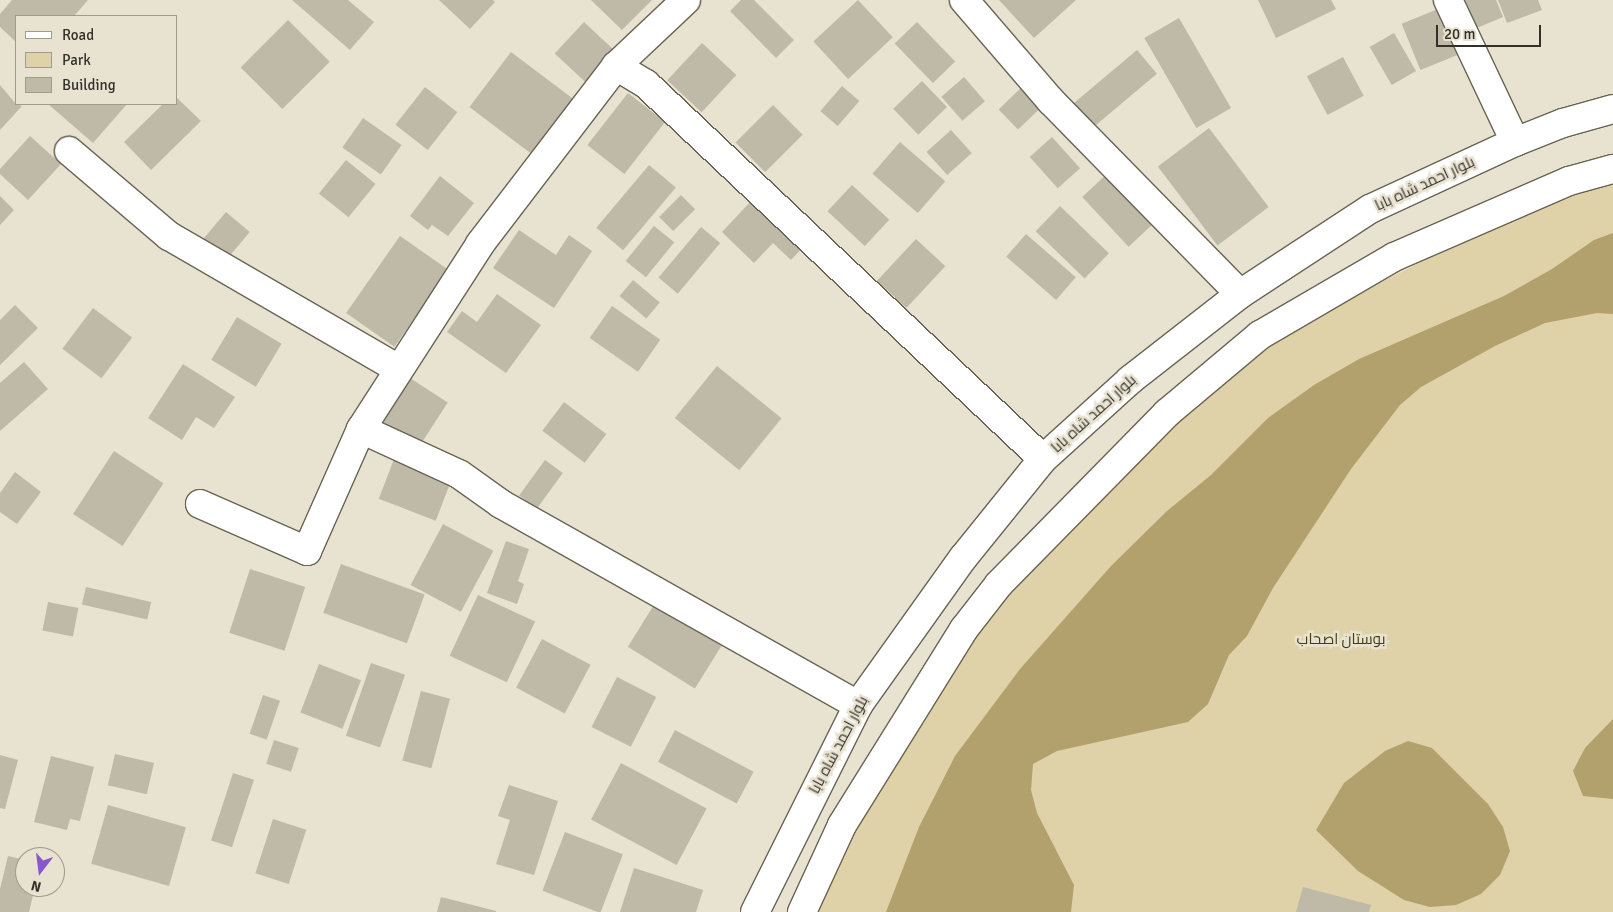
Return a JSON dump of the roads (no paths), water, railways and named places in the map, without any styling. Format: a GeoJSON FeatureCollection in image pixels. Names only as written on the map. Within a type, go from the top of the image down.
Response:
{"type":"FeatureCollection","features":[{"type":"Feature","properties":{"kind":"main road"},"geometry":{"type":"LineString","coordinates":[[200,504],[307,551],[361,429],[480,244],[616,66],[686,0]]}},
{"type":"Feature","properties":{"kind":"main road"},"geometry":{"type":"LineString","coordinates":[[964,0],[1051,101],[1240,294]]}},
{"type":"Feature","properties":{"kind":"main road"},"geometry":{"type":"LineString","coordinates":[[1448,0],[1515,142]]}},
{"type":"Feature","properties":{"kind":"main road"},"geometry":{"type":"LineString","coordinates":[[616,66],[646,84],[1043,459]]}},
{"type":"Feature","properties":{"kind":"main road","name":"بلوار احمد شاه بابا"},"geometry":{"type":"LineString","coordinates":[[755,912],[858,705],[963,558],[1043,459],[1130,380],[1240,294],[1370,209],[1515,142],[1563,123],[1613,109]]}},
{"type":"Feature","properties":{"kind":"main road"},"geometry":{"type":"LineString","coordinates":[[69,151],[169,236],[398,369]]}},
{"type":"Feature","properties":{"kind":"main road"},"geometry":{"type":"LineString","coordinates":[[802,912],[842,825],[964,629],[999,584],[1167,413],[1260,335],[1394,256],[1569,181],[1613,169]]}},
{"type":"Feature","properties":{"kind":"main road"},"geometry":{"type":"LineString","coordinates":[[361,429],[459,474],[501,504],[858,705]]}},
{"type":"Feature","properties":{"kind":"park label","name":"بوستان اصحاب"},"geometry":{"type":"Point","coordinates":[1341,640]}}]}
